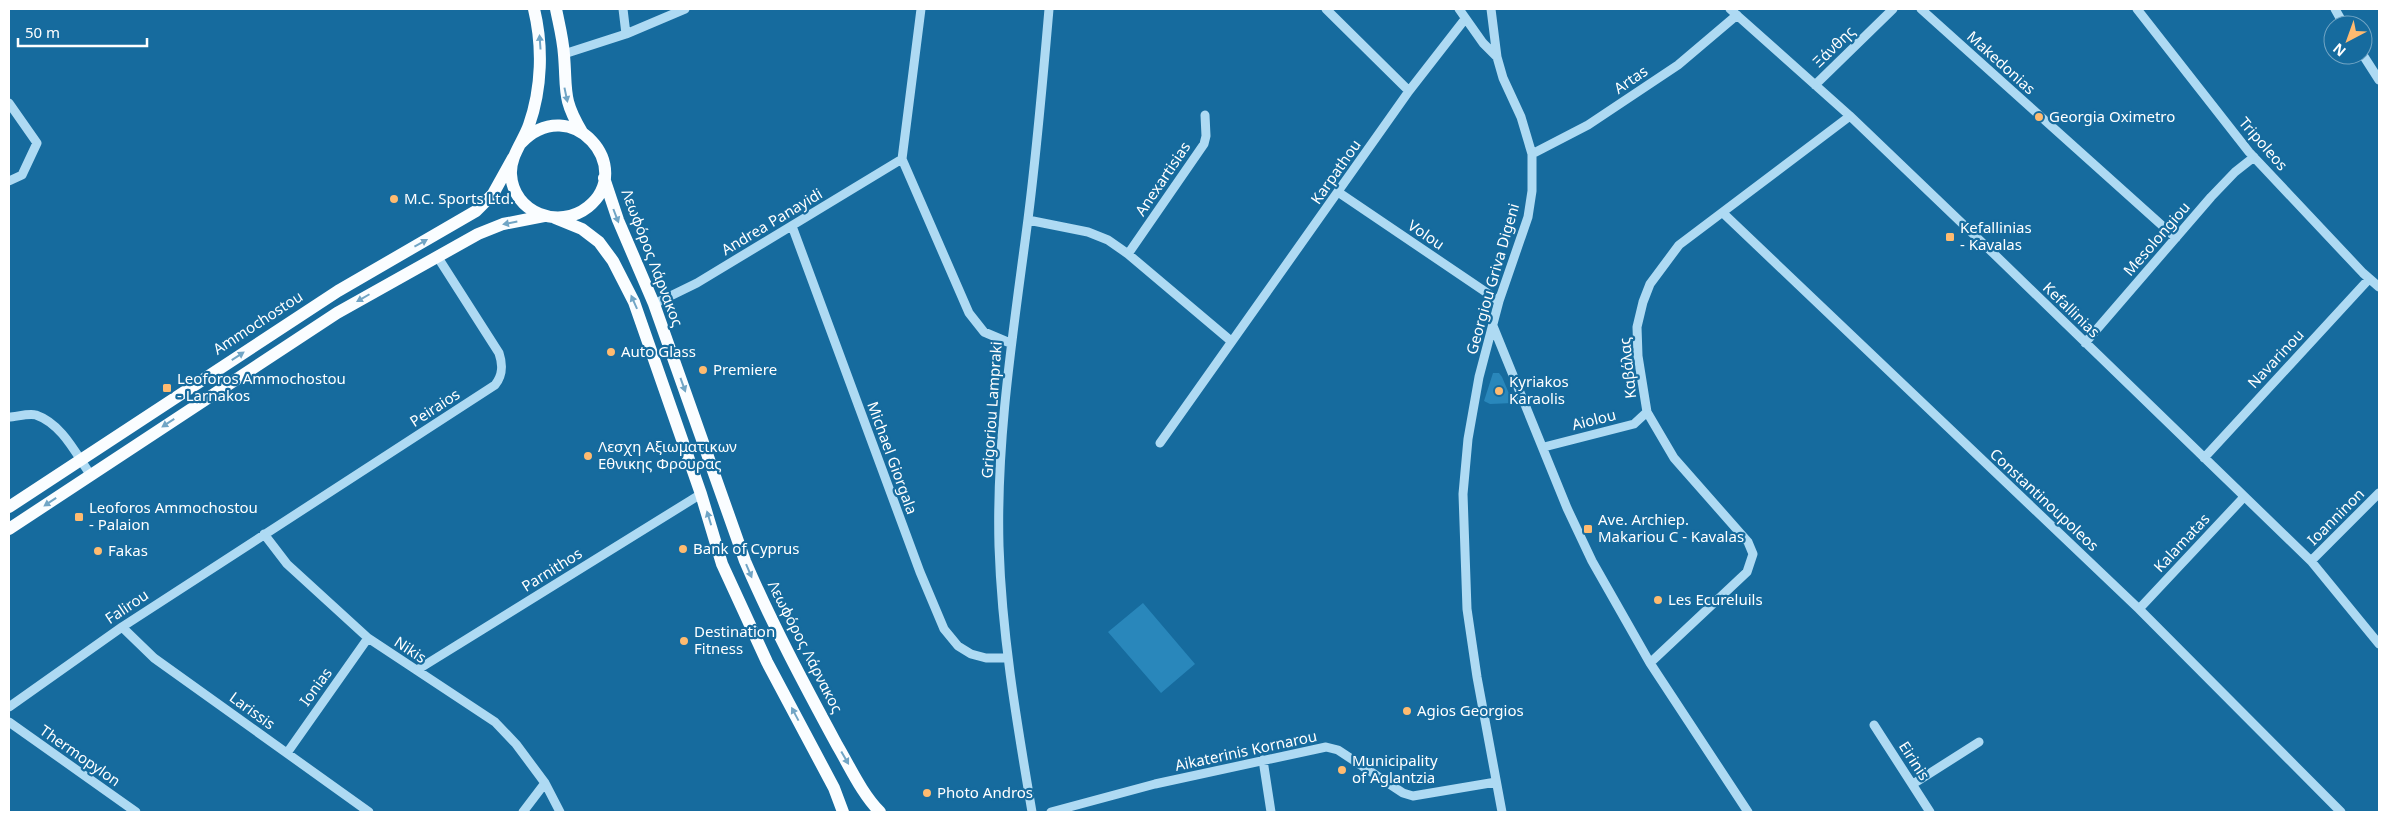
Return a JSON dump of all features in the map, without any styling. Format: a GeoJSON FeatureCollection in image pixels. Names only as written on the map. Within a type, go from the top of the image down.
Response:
{"type":"FeatureCollection","features":[{"type":"Feature","properties":{"kind":"main road"},"geometry":{"type":"LineString","coordinates":[[534,9],[540,37],[539,74],[529,124],[513,158],[511,174],[515,190],[530,209],[582,229],[592,236],[613,261],[634,302],[650,345],[701,494],[722,564],[757,641],[834,788],[843,812]]}},
{"type":"Feature","properties":{"kind":"main road","name":"Λεωφόρος Λάρνακος"},"geometry":{"type":"LineString","coordinates":[[556,9],[564,54],[564,86],[567,101],[582,132],[590,138],[600,152],[603,160],[604,178],[618,220],[654,304],[745,560],[762,601],[802,681],[865,792],[880,812]]}},
{"type":"Feature","properties":{"kind":"main road"},"geometry":{"type":"LineString","coordinates":[[521,143],[528,136],[546,126],[566,126],[582,132]]}},
{"type":"Feature","properties":{"kind":"main road","name":"Ammochostou"},"geometry":{"type":"LineString","coordinates":[[9,507],[338,291],[476,211],[493,194],[513,158]]}},
{"type":"Feature","properties":{"kind":"main road","name":"Λεωφόρος Λάρνακος"},"geometry":{"type":"LineString","coordinates":[[437,256],[478,234],[503,224],[576,214],[590,205],[601,189],[604,178]]}},
{"type":"Feature","properties":{"kind":"main road"},"geometry":{"type":"LineString","coordinates":[[9,530],[90,474],[337,313],[437,256]]}},
{"type":"Feature","properties":{"kind":"street"},"geometry":{"type":"LineString","coordinates":[[622,9],[626,34]]}},
{"type":"Feature","properties":{"kind":"street"},"geometry":{"type":"LineString","coordinates":[[564,54],[626,34],[685,9]]}},
{"type":"Feature","properties":{"kind":"street"},"geometry":{"type":"LineString","coordinates":[[920,9],[902,159],[969,314],[984,332],[1010,344]]}},
{"type":"Feature","properties":{"kind":"street","name":"Grigoriou Lampraki"},"geometry":{"type":"LineString","coordinates":[[1032,812],[1006,658],[999,546],[999,502],[1010,344],[1028,220],[1049,9]]}},
{"type":"Feature","properties":{"kind":"street"},"geometry":{"type":"LineString","coordinates":[[1326,9],[1409,91]]}},
{"type":"Feature","properties":{"kind":"street","name":"Georgiou Griva Digeni"},"geometry":{"type":"LineString","coordinates":[[1459,9],[1482,43],[1497,57],[1503,78],[1521,117],[1532,154],[1532,191],[1528,217],[1499,301],[1479,377],[1471,422],[1463,494],[1467,609],[1502,812]]}},
{"type":"Feature","properties":{"kind":"street"},"geometry":{"type":"LineString","coordinates":[[1491,9],[1497,57]]}},
{"type":"Feature","properties":{"kind":"street","name":"Ξάνθης"},"geometry":{"type":"LineString","coordinates":[[1815,85],[1893,9]]}},
{"type":"Feature","properties":{"kind":"street","name":"Makedonias"},"geometry":{"type":"LineString","coordinates":[[1921,9],[2176,238]]}},
{"type":"Feature","properties":{"kind":"street","name":"Tripoleos"},"geometry":{"type":"LineString","coordinates":[[2137,9],[2254,157],[2379,288]]}},
{"type":"Feature","properties":{"kind":"street","name":"Kefallinias"},"geometry":{"type":"LineString","coordinates":[[1734,12],[1850,116],[2312,561],[2379,644]]}},
{"type":"Feature","properties":{"kind":"street","name":"Artas"},"geometry":{"type":"LineString","coordinates":[[1532,154],[1588,125],[1663,76],[1734,12]]}},
{"type":"Feature","properties":{"kind":"street","name":"Karpathou"},"geometry":{"type":"LineString","coordinates":[[1160,443],[1409,91],[1465,20]]}},
{"type":"Feature","properties":{"kind":"street"},"geometry":{"type":"LineString","coordinates":[[2369,65],[2379,80]]}},
{"type":"Feature","properties":{"kind":"street"},"geometry":{"type":"LineString","coordinates":[[9,103],[37,143],[22,176],[9,182]]}},
{"type":"Feature","properties":{"kind":"street","name":"Anexartisias"},"geometry":{"type":"LineString","coordinates":[[1128,254],[1204,144],[1207,125],[1205,115]]}},
{"type":"Feature","properties":{"kind":"street","name":"Καβάλας"},"geometry":{"type":"LineString","coordinates":[[1650,664],[1747,572],[1753,554],[1748,542],[1674,458],[1648,412],[1638,356],[1637,327],[1642,302],[1654,278],[1679,245],[1850,116]]}},
{"type":"Feature","properties":{"kind":"street","name":"Mesolongiou"},"geometry":{"type":"LineString","coordinates":[[2086,343],[2211,197],[2235,172],[2254,157]]}},
{"type":"Feature","properties":{"kind":"street","name":"Andrea Panayidi"},"geometry":{"type":"LineString","coordinates":[[654,304],[697,283],[902,159]]}},
{"type":"Feature","properties":{"kind":"street","name":"Volou"},"geometry":{"type":"LineString","coordinates":[[1338,192],[1499,301]]}},
{"type":"Feature","properties":{"kind":"street","name":"Constantinoupoleos"},"geometry":{"type":"LineString","coordinates":[[1723,213],[2139,609],[2341,812]]}},
{"type":"Feature","properties":{"kind":"street"},"geometry":{"type":"LineString","coordinates":[[1028,220],[1097,235],[1128,254],[1231,341]]}},
{"type":"Feature","properties":{"kind":"street","name":"Michael Giorgala"},"geometry":{"type":"LineString","coordinates":[[792,226],[916,562],[944,629],[958,646],[971,654],[986,658],[1006,658]]}},
{"type":"Feature","properties":{"kind":"street","name":"Peiraios"},"geometry":{"type":"LineString","coordinates":[[264,534],[483,393],[498,380],[502,364],[499,353],[437,256]]}},
{"type":"Feature","properties":{"kind":"street","name":"Navarinou"},"geometry":{"type":"LineString","coordinates":[[2204,458],[2369,279]]}},
{"type":"Feature","properties":{"kind":"street"},"geometry":{"type":"LineString","coordinates":[[1493,326],[1544,447],[1567,508],[1592,561],[1650,664],[1748,812]]}},
{"type":"Feature","properties":{"kind":"street","name":"Aiolou"},"geometry":{"type":"LineString","coordinates":[[1544,447],[1634,424],[1648,412]]}},
{"type":"Feature","properties":{"kind":"street"},"geometry":{"type":"LineString","coordinates":[[9,417],[34,415],[52,424],[66,438],[90,474]]}},
{"type":"Feature","properties":{"kind":"street","name":"Ioanninon"},"geometry":{"type":"LineString","coordinates":[[2312,561],[2379,493]]}},
{"type":"Feature","properties":{"kind":"street","name":"Parnithos"},"geometry":{"type":"LineString","coordinates":[[417,670],[701,494]]}},
{"type":"Feature","properties":{"kind":"street","name":"Kalamatas"},"geometry":{"type":"LineString","coordinates":[[2139,609],[2244,497]]}},
{"type":"Feature","properties":{"kind":"street","name":"Falirou"},"geometry":{"type":"LineString","coordinates":[[9,707],[122,627],[264,534]]}},
{"type":"Feature","properties":{"kind":"street","name":"Nikis"},"geometry":{"type":"LineString","coordinates":[[264,534],[287,564],[304,582],[368,638],[495,722],[516,744],[545,783],[560,812]]}},
{"type":"Feature","properties":{"kind":"street","name":"Larissis"},"geometry":{"type":"LineString","coordinates":[[122,627],[154,658],[369,812]]}},
{"type":"Feature","properties":{"kind":"street","name":"Ionias"},"geometry":{"type":"LineString","coordinates":[[287,752],[368,638]]}},
{"type":"Feature","properties":{"kind":"street","name":"Thermopylon"},"geometry":{"type":"LineString","coordinates":[[9,722],[136,812]]}},
{"type":"Feature","properties":{"kind":"street","name":"Eirinis"},"geometry":{"type":"LineString","coordinates":[[1874,725],[1930,812]]}},
{"type":"Feature","properties":{"kind":"street"},"geometry":{"type":"LineString","coordinates":[[1913,784],[1979,742]]}},
{"type":"Feature","properties":{"kind":"street","name":"Aikaterinis Kornarou"},"geometry":{"type":"LineString","coordinates":[[1052,812],[1155,784],[1326,747],[1338,750],[1403,793],[1413,796],[1496,782]]}},
{"type":"Feature","properties":{"kind":"street"},"geometry":{"type":"LineString","coordinates":[[1263,760],[1271,812]]}},
{"type":"Feature","properties":{"kind":"street"},"geometry":{"type":"LineString","coordinates":[[523,812],[545,783]]}},
{"type":"Feature","properties":{"kind":"shaded area"},"geometry":{"type":"Polygon","coordinates":[[[1493,373],[1499,373],[1502,377],[1513,403],[1490,404],[1484,401],[1493,373]]]}},
{"type":"Feature","properties":{"kind":"shaded area"},"geometry":{"type":"Polygon","coordinates":[[[1143,603],[1195,664],[1161,693],[1108,632],[1143,603]]]}},
{"type":"Feature","properties":{"kind":"place","name":"Georgia Oximetro"},"geometry":{"type":"Point","coordinates":[2039,117]}},
{"type":"Feature","properties":{"kind":"place","name":"M.C. Sports Ltd."},"geometry":{"type":"Point","coordinates":[394,199]}},
{"type":"Feature","properties":{"kind":"place","name":"Kefallinias - Kavalas"},"geometry":{"type":"Point","coordinates":[1950,237]}},
{"type":"Feature","properties":{"kind":"place","name":"Auto Glass"},"geometry":{"type":"Point","coordinates":[611,352]}},
{"type":"Feature","properties":{"kind":"place","name":"Premiere"},"geometry":{"type":"Point","coordinates":[703,370]}},
{"type":"Feature","properties":{"kind":"place","name":"Leoforos Ammochostou - Larnakos"},"geometry":{"type":"Point","coordinates":[167,388]}},
{"type":"Feature","properties":{"kind":"place","name":"Kyriakos Karaolis"},"geometry":{"type":"Point","coordinates":[1499,391]}},
{"type":"Feature","properties":{"kind":"place","name":"Λεσχη Αξιωματικων Εθνικης Φρουρας"},"geometry":{"type":"Point","coordinates":[588,456]}},
{"type":"Feature","properties":{"kind":"place","name":"Leoforos Ammochostou - Palaion"},"geometry":{"type":"Point","coordinates":[79,517]}},
{"type":"Feature","properties":{"kind":"place","name":"Ave. Archiep. Makariou C - Kavalas"},"geometry":{"type":"Point","coordinates":[1588,529]}},
{"type":"Feature","properties":{"kind":"place","name":"Bank of Cyprus"},"geometry":{"type":"Point","coordinates":[683,549]}},
{"type":"Feature","properties":{"kind":"place","name":"Fakas"},"geometry":{"type":"Point","coordinates":[98,551]}},
{"type":"Feature","properties":{"kind":"place","name":"Les Ecureluils"},"geometry":{"type":"Point","coordinates":[1658,600]}},
{"type":"Feature","properties":{"kind":"place","name":"Destination Fitness"},"geometry":{"type":"Point","coordinates":[684,641]}},
{"type":"Feature","properties":{"kind":"place","name":"Agios Georgios"},"geometry":{"type":"Point","coordinates":[1407,711]}},
{"type":"Feature","properties":{"kind":"place","name":"Municipality of Aglantzia"},"geometry":{"type":"Point","coordinates":[1342,770]}},
{"type":"Feature","properties":{"kind":"place","name":"Photo Andros"},"geometry":{"type":"Point","coordinates":[927,793]}}]}
